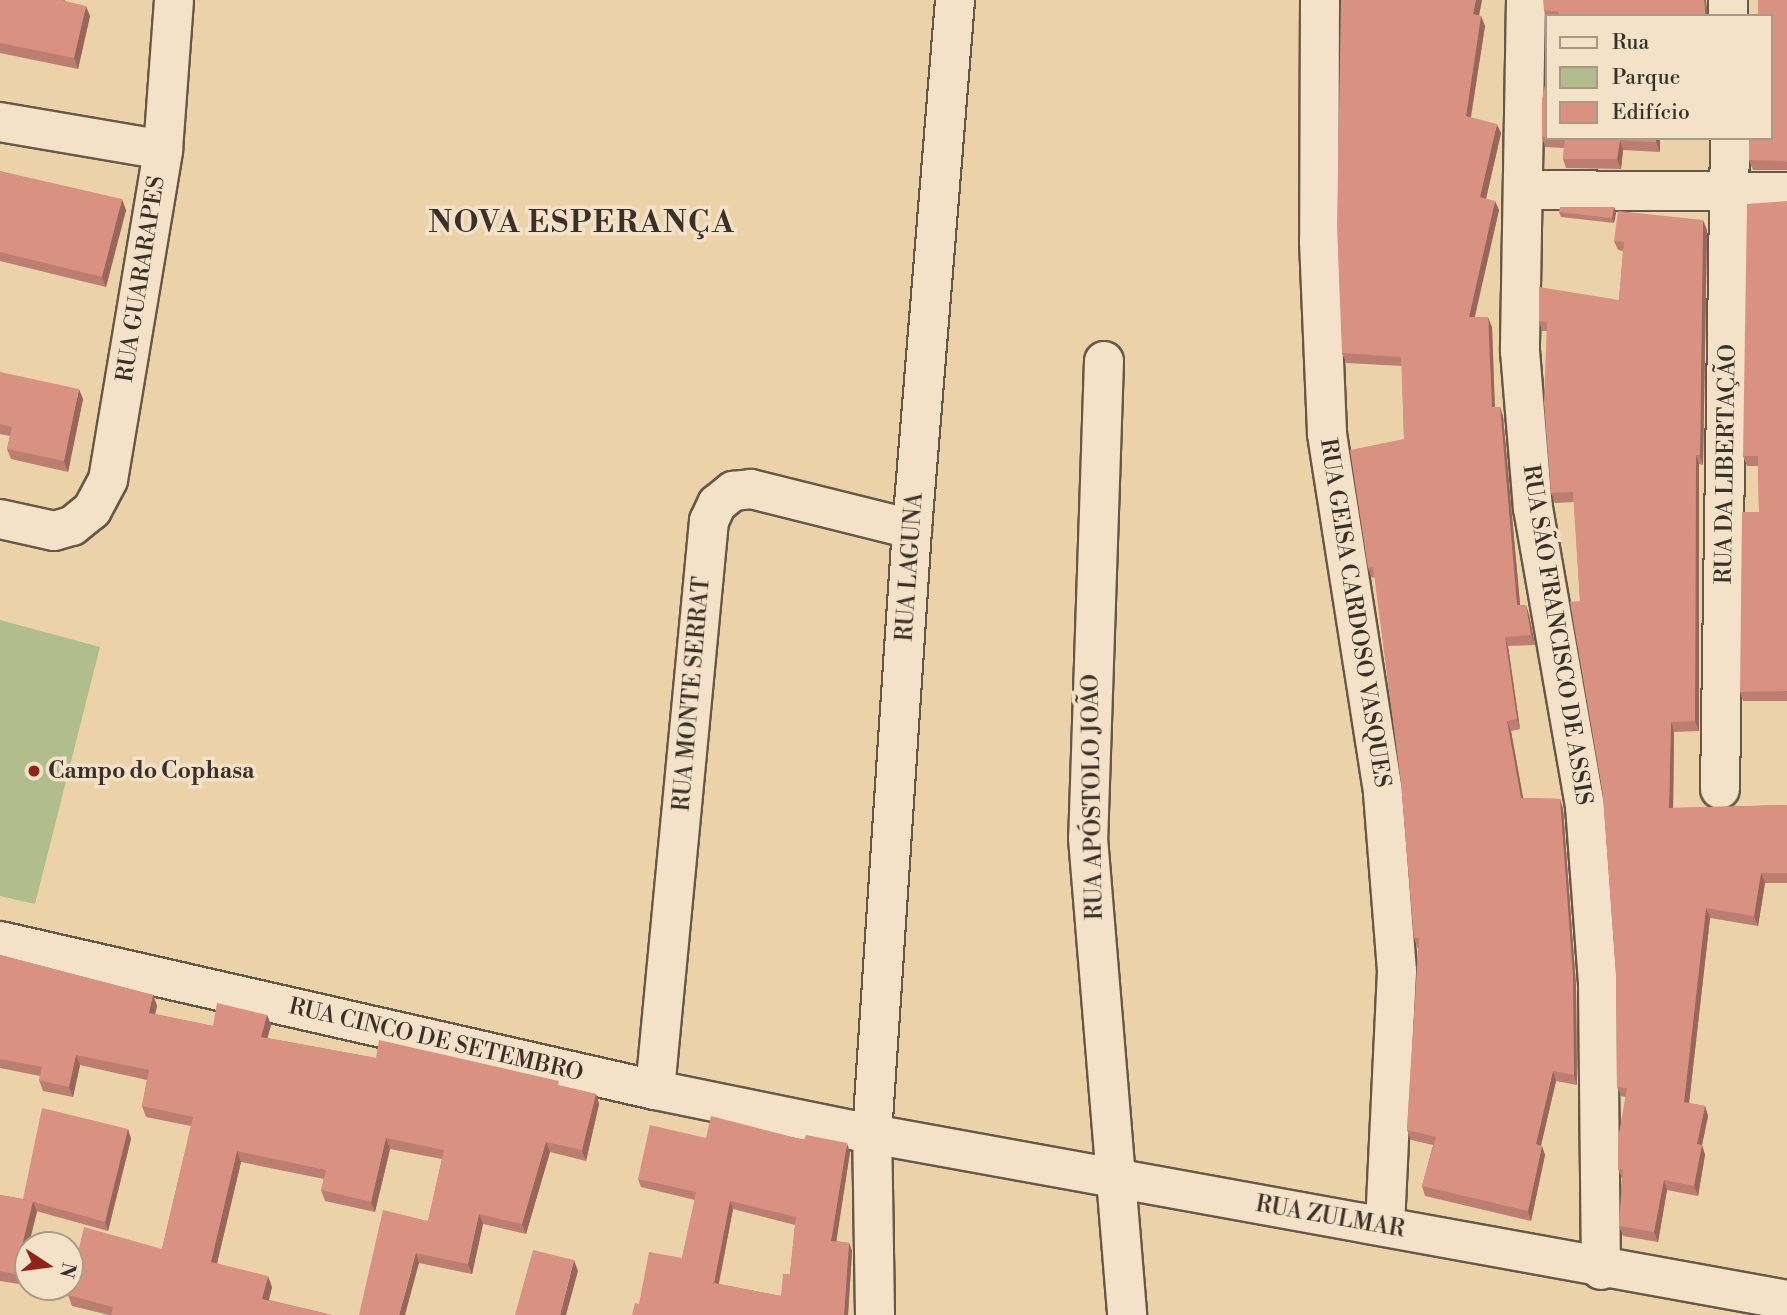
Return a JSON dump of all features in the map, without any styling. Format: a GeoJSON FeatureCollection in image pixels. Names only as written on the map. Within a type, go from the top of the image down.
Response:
{"type":"FeatureCollection","features":[{"type":"Feature","properties":{"kind":"street","name":"RUA GUARARAPES"},"geometry":{"type":"LineString","coordinates":[[0,519],[54,531],[72,526],[92,510],[108,480],[163,150],[174,0]]}},
{"type":"Feature","properties":{"kind":"street","name":"RUA LAGUNA"},"geometry":{"type":"LineString","coordinates":[[875,1315],[872,1134],[912,529],[955,0]]}},
{"type":"Feature","properties":{"kind":"street","name":"RUA GEISA CARDOSO VASQUES"},"geometry":{"type":"LineString","coordinates":[[1321,0],[1319,241],[1327,434],[1383,793],[1397,971],[1385,1225]]}},
{"type":"Feature","properties":{"kind":"street","name":"RUA SÃO FRANCISCO DE ASSIS"},"geometry":{"type":"LineString","coordinates":[[1527,0],[1520,351],[1533,508],[1586,820],[1598,985],[1601,1269]]}},
{"type":"Feature","properties":{"kind":"street"},"geometry":{"type":"LineString","coordinates":[[0,122],[163,150]]}},
{"type":"Feature","properties":{"kind":"street","name":"RUA DA LIBERTAÇÃO"},"geometry":{"type":"LineString","coordinates":[[1720,789],[1730,140]]}},
{"type":"Feature","properties":{"kind":"street"},"geometry":{"type":"LineString","coordinates":[[1523,190],[1787,192]]}},
{"type":"Feature","properties":{"kind":"street","name":"RUA APÓSTOLO JOÃO"},"geometry":{"type":"LineString","coordinates":[[1104,361],[1088,838],[1127,1315]]}},
{"type":"Feature","properties":{"kind":"street","name":"RUA MONTE SERRAT"},"geometry":{"type":"LineString","coordinates":[[655,1090],[709,521],[717,504],[733,491],[751,489],[912,529]]}},
{"type":"Feature","properties":{"kind":"street","name":"RUA CINCO DE SETEMBRO"},"geometry":{"type":"LineString","coordinates":[[0,941],[655,1090],[872,1134]]}},
{"type":"Feature","properties":{"kind":"street","name":"RUA ZULMAR"},"geometry":{"type":"LineString","coordinates":[[872,1134],[1115,1181],[1385,1225],[1601,1269],[1787,1300]]}},
{"type":"Feature","properties":{"kind":"green space","name":"Campo do Cophasa"},"geometry":{"type":"Polygon","coordinates":[[[0,620],[100,647],[35,904],[0,896],[0,620]]]}},
{"type":"Feature","properties":{"kind":"building"},"geometry":{"type":"Polygon","coordinates":[[[0,0],[61,0],[86,6],[74,58],[0,43],[0,0]]]}},
{"type":"Feature","properties":{"kind":"building"},"geometry":{"type":"Polygon","coordinates":[[[1341,0],[1476,0],[1473,14],[1481,16],[1466,116],[1497,124],[1480,197],[1495,201],[1469,317],[1488,317],[1492,407],[1500,407],[1517,605],[1526,605],[1531,635],[1505,637],[1517,719],[1507,721],[1521,798],[1560,799],[1573,976],[1574,1075],[1553,1071],[1536,1144],[1542,1146],[1528,1211],[1422,1186],[1436,1137],[1407,1130],[1419,938],[1414,938],[1401,782],[1373,567],[1368,568],[1350,450],[1404,439],[1401,357],[1342,353],[1337,226],[1341,0]]]}},
{"type":"Feature","properties":{"kind":"building"},"geometry":{"type":"Polygon","coordinates":[[[1543,0],[1704,0],[1705,14],[1559,14],[1544,10],[1543,0]]]}},
{"type":"Feature","properties":{"kind":"building"},"geometry":{"type":"Polygon","coordinates":[[[1758,0],[1787,0],[1787,162],[1749,160],[1749,140],[1773,140],[1773,14],[1758,14],[1758,0]]]}},
{"type":"Feature","properties":{"kind":"building"},"geometry":{"type":"Polygon","coordinates":[[[1546,80],[1546,137],[1542,137],[1542,99],[1546,80]]]}},
{"type":"Feature","properties":{"kind":"building"},"geometry":{"type":"Polygon","coordinates":[[[1565,140],[1620,140],[1617,159],[1563,159],[1565,140]]]}},
{"type":"Feature","properties":{"kind":"building"},"geometry":{"type":"Polygon","coordinates":[[[1620,140],[1656,140],[1656,142],[1620,140]]]}},
{"type":"Feature","properties":{"kind":"building"},"geometry":{"type":"Polygon","coordinates":[[[0,171],[122,199],[102,277],[0,252],[0,171]]]}},
{"type":"Feature","properties":{"kind":"building"},"geometry":{"type":"Polygon","coordinates":[[[1787,201],[1787,691],[1740,692],[1742,512],[1759,512],[1758,456],[1743,456],[1747,204],[1787,201]]]}},
{"type":"Feature","properties":{"kind":"building"},"geometry":{"type":"Polygon","coordinates":[[[1560,207],[1614,207],[1612,218],[1559,212],[1560,207]]]}},
{"type":"Feature","properties":{"kind":"building"},"geometry":{"type":"Polygon","coordinates":[[[1618,211],[1703,220],[1700,455],[1696,455],[1695,721],[1671,722],[1669,808],[1787,805],[1787,873],[1761,873],[1754,916],[1706,908],[1684,1102],[1705,1106],[1697,1144],[1702,1145],[1694,1186],[1664,1180],[1654,1232],[1619,1226],[1623,1170],[1618,1169],[1618,1139],[1627,1088],[1617,1087],[1616,974],[1603,795],[1570,602],[1580,601],[1573,492],[1551,493],[1544,403],[1547,322],[1539,321],[1539,287],[1619,300],[1624,242],[1614,241],[1618,211]]]}},
{"type":"Feature","properties":{"kind":"building"},"geometry":{"type":"Polygon","coordinates":[[[0,372],[79,389],[64,461],[7,449],[12,427],[0,424],[0,372]]]}},
{"type":"Feature","properties":{"kind":"building"},"geometry":{"type":"Polygon","coordinates":[[[0,955],[153,995],[149,1013],[213,1026],[217,1003],[267,1015],[261,1037],[376,1058],[379,1040],[559,1081],[558,1085],[596,1094],[582,1150],[546,1142],[522,1224],[479,1214],[468,1264],[416,1253],[399,1315],[359,1315],[383,1210],[428,1221],[444,1150],[386,1138],[371,1202],[321,1190],[326,1170],[237,1151],[211,1262],[268,1276],[262,1299],[332,1315],[111,1315],[113,1307],[84,1299],[84,1227],[162,1249],[193,1117],[142,1106],[149,1070],[76,1055],[69,1087],[39,1080],[42,1067],[0,1059],[0,955]]]}},
{"type":"Feature","properties":{"kind":"building"},"geometry":{"type":"Polygon","coordinates":[[[42,1108],[128,1129],[105,1222],[23,1199],[42,1108]]]}},
{"type":"Feature","properties":{"kind":"building"},"geometry":{"type":"Polygon","coordinates":[[[711,1116],[804,1140],[806,1135],[847,1143],[831,1241],[849,1243],[844,1315],[632,1315],[635,1303],[639,1304],[649,1252],[682,1258],[696,1192],[638,1179],[650,1125],[706,1138],[711,1116]],[[730,1201],[714,1283],[781,1296],[783,1274],[790,1274],[796,1217],[730,1201]]]}},
{"type":"Feature","properties":{"kind":"building"},"geometry":{"type":"Polygon","coordinates":[[[0,1195],[33,1201],[26,1231],[14,1231],[14,1274],[0,1271],[0,1195]]]}},
{"type":"Feature","properties":{"kind":"building"},"geometry":{"type":"Polygon","coordinates":[[[533,1250],[574,1260],[560,1315],[515,1315],[533,1250]]]}},
{"type":"Feature","properties":{"kind":"place","name":"Campo do Cophasa"},"geometry":{"type":"Point","coordinates":[34,771]}},
{"type":"Feature","properties":{"kind":"district","name":"NOVA ESPERANÇA"},"geometry":{"type":"Point","coordinates":[582,223]}}]}
